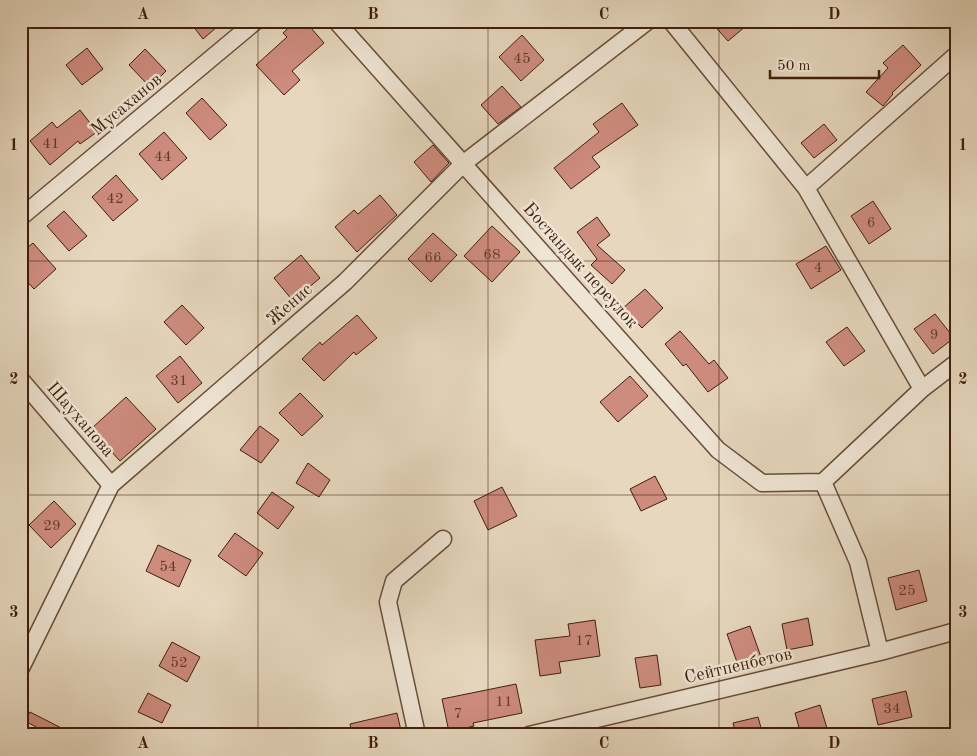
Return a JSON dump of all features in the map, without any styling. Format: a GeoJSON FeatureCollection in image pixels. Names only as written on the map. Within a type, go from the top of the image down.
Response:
{"type":"FeatureCollection","features":[{"type":"Feature","properties":{"kind":"street","name":"Мусаханов"},"geometry":{"type":"LineString","coordinates":[[21,217],[256,21]]}},
{"type":"Feature","properties":{"kind":"street","name":"Бостандык переулок"},"geometry":{"type":"LineString","coordinates":[[336,21],[718,450],[762,483],[823,482]]}},
{"type":"Feature","properties":{"kind":"street","name":"Женис"},"geometry":{"type":"LineString","coordinates":[[21,668],[111,484],[345,282],[464,163],[648,21]]}},
{"type":"Feature","properties":{"kind":"street"},"geometry":{"type":"LineString","coordinates":[[670,21],[806,188],[922,390]]}},
{"type":"Feature","properties":{"kind":"street"},"geometry":{"type":"LineString","coordinates":[[806,188],[956,55]]}},
{"type":"Feature","properties":{"kind":"street"},"geometry":{"type":"LineString","coordinates":[[880,652],[858,562],[823,482],[922,390],[956,363]]}},
{"type":"Feature","properties":{"kind":"street","name":"Шауханова"},"geometry":{"type":"LineString","coordinates":[[21,380],[111,484]]}},
{"type":"Feature","properties":{"kind":"street"},"geometry":{"type":"LineString","coordinates":[[417,735],[388,602],[394,581],[443,539]]}},
{"type":"Feature","properties":{"kind":"street","name":"Сейтпенбетов"},"geometry":{"type":"LineString","coordinates":[[529,735],[880,652],[956,631]]}},
{"type":"Feature","properties":{"kind":"building"},"geometry":{"type":"Polygon","coordinates":[[[189,21],[224,21],[203,39],[189,21]]]}},
{"type":"Feature","properties":{"kind":"building"},"geometry":{"type":"Polygon","coordinates":[[[296,21],[305,21],[324,43],[292,71],[300,80],[284,95],[256,65],[287,37],[283,33],[296,21]]]}},
{"type":"Feature","properties":{"kind":"building"},"geometry":{"type":"Polygon","coordinates":[[[710,21],[752,21],[728,41],[710,21]]]}},
{"type":"Feature","properties":{"kind":"building"},"geometry":{"type":"Polygon","coordinates":[[[522,35],[544,60],[521,81],[499,57],[522,35]]]}},
{"type":"Feature","properties":{"kind":"building"},"geometry":{"type":"Polygon","coordinates":[[[903,45],[921,65],[892,93],[883,106],[866,92],[888,68],[883,63],[903,45]]]}},
{"type":"Feature","properties":{"kind":"building"},"geometry":{"type":"Polygon","coordinates":[[[87,48],[103,69],[82,85],[66,65],[87,48]]]}},
{"type":"Feature","properties":{"kind":"building"},"geometry":{"type":"Polygon","coordinates":[[[145,49],[166,71],[150,87],[129,65],[145,49]]]}},
{"type":"Feature","properties":{"kind":"building"},"geometry":{"type":"Polygon","coordinates":[[[502,86],[521,107],[498,124],[481,105],[502,86]]]}},
{"type":"Feature","properties":{"kind":"building"},"geometry":{"type":"Polygon","coordinates":[[[202,98],[227,125],[210,140],[186,113],[202,98]]]}},
{"type":"Feature","properties":{"kind":"building"},"geometry":{"type":"Polygon","coordinates":[[[622,103],[638,125],[592,157],[600,167],[571,189],[554,168],[599,132],[593,124],[622,103]]]}},
{"type":"Feature","properties":{"kind":"building"},"geometry":{"type":"Polygon","coordinates":[[[80,110],[97,132],[80,144],[78,141],[50,165],[30,141],[52,122],[57,128],[80,110]]]}},
{"type":"Feature","properties":{"kind":"building"},"geometry":{"type":"Polygon","coordinates":[[[824,124],[837,140],[814,158],[801,143],[824,124]]]}},
{"type":"Feature","properties":{"kind":"building"},"geometry":{"type":"Polygon","coordinates":[[[164,132],[187,158],[162,180],[139,154],[164,132]]]}},
{"type":"Feature","properties":{"kind":"building"},"geometry":{"type":"Polygon","coordinates":[[[433,145],[449,163],[431,182],[414,162],[433,145]]]}},
{"type":"Feature","properties":{"kind":"building"},"geometry":{"type":"Polygon","coordinates":[[[116,175],[138,200],[113,221],[92,197],[116,175]]]}},
{"type":"Feature","properties":{"kind":"building"},"geometry":{"type":"Polygon","coordinates":[[[380,195],[397,215],[357,252],[335,227],[354,210],[358,214],[380,195]]]}},
{"type":"Feature","properties":{"kind":"building"},"geometry":{"type":"Polygon","coordinates":[[[873,201],[891,229],[869,244],[851,216],[873,201]]]}},
{"type":"Feature","properties":{"kind":"building"},"geometry":{"type":"Polygon","coordinates":[[[64,211],[87,236],[69,251],[47,226],[64,211]]]}},
{"type":"Feature","properties":{"kind":"building"},"geometry":{"type":"Polygon","coordinates":[[[597,217],[610,235],[597,245],[625,270],[612,284],[591,265],[597,259],[577,232],[597,217]]]}},
{"type":"Feature","properties":{"kind":"building"},"geometry":{"type":"Polygon","coordinates":[[[492,226],[520,252],[492,282],[464,256],[492,226]]]}},
{"type":"Feature","properties":{"kind":"building"},"geometry":{"type":"Polygon","coordinates":[[[433,233],[457,255],[431,282],[408,259],[433,233]]]}},
{"type":"Feature","properties":{"kind":"building"},"geometry":{"type":"Polygon","coordinates":[[[33,243],[56,269],[34,289],[21,275],[21,253],[33,243]]]}},
{"type":"Feature","properties":{"kind":"building"},"geometry":{"type":"Polygon","coordinates":[[[826,246],[841,270],[811,289],[796,264],[826,246]]]}},
{"type":"Feature","properties":{"kind":"building"},"geometry":{"type":"Polygon","coordinates":[[[301,255],[320,278],[293,301],[274,278],[301,255]]]}},
{"type":"Feature","properties":{"kind":"building"},"geometry":{"type":"Polygon","coordinates":[[[645,289],[663,308],[642,328],[623,308],[645,289]]]}},
{"type":"Feature","properties":{"kind":"building"},"geometry":{"type":"Polygon","coordinates":[[[182,305],[204,328],[186,345],[164,322],[182,305]]]}},
{"type":"Feature","properties":{"kind":"building"},"geometry":{"type":"Polygon","coordinates":[[[935,314],[954,338],[933,354],[914,329],[935,314]]]}},
{"type":"Feature","properties":{"kind":"building"},"geometry":{"type":"Polygon","coordinates":[[[357,315],[377,338],[356,355],[354,352],[324,381],[302,359],[320,342],[322,345],[357,315]]]}},
{"type":"Feature","properties":{"kind":"building"},"geometry":{"type":"Polygon","coordinates":[[[847,327],[865,351],[844,366],[826,342],[847,327]]]}},
{"type":"Feature","properties":{"kind":"building"},"geometry":{"type":"Polygon","coordinates":[[[680,331],[709,364],[714,360],[728,378],[708,392],[686,364],[683,366],[665,344],[680,331]]]}},
{"type":"Feature","properties":{"kind":"building"},"geometry":{"type":"Polygon","coordinates":[[[180,356],[202,383],[178,403],[156,376],[180,356]]]}},
{"type":"Feature","properties":{"kind":"building"},"geometry":{"type":"Polygon","coordinates":[[[630,376],[648,396],[618,422],[600,402],[630,376]]]}},
{"type":"Feature","properties":{"kind":"building"},"geometry":{"type":"Polygon","coordinates":[[[300,393],[323,416],[302,436],[279,413],[300,393]]]}},
{"type":"Feature","properties":{"kind":"building"},"geometry":{"type":"Polygon","coordinates":[[[126,397],[156,429],[120,461],[91,429],[126,397]]]}},
{"type":"Feature","properties":{"kind":"building"},"geometry":{"type":"Polygon","coordinates":[[[260,426],[279,440],[261,463],[240,450],[260,426]]]}},
{"type":"Feature","properties":{"kind":"building"},"geometry":{"type":"Polygon","coordinates":[[[308,463],[330,480],[319,497],[296,483],[308,463]]]}},
{"type":"Feature","properties":{"kind":"building"},"geometry":{"type":"Polygon","coordinates":[[[655,476],[667,499],[641,511],[630,489],[655,476]]]}},
{"type":"Feature","properties":{"kind":"building"},"geometry":{"type":"Polygon","coordinates":[[[502,487],[517,516],[488,530],[474,501],[502,487]]]}},
{"type":"Feature","properties":{"kind":"building"},"geometry":{"type":"Polygon","coordinates":[[[272,492],[294,507],[278,529],[257,513],[272,492]]]}},
{"type":"Feature","properties":{"kind":"building"},"geometry":{"type":"Polygon","coordinates":[[[54,501],[76,524],[51,548],[29,525],[54,501]]]}},
{"type":"Feature","properties":{"kind":"building"},"geometry":{"type":"Polygon","coordinates":[[[235,533],[263,553],[246,576],[218,556],[235,533]]]}},
{"type":"Feature","properties":{"kind":"building"},"geometry":{"type":"Polygon","coordinates":[[[158,545],[191,560],[179,587],[146,571],[158,545]]]}},
{"type":"Feature","properties":{"kind":"building"},"geometry":{"type":"Polygon","coordinates":[[[919,570],[927,601],[896,610],[888,578],[919,570]]]}},
{"type":"Feature","properties":{"kind":"building"},"geometry":{"type":"Polygon","coordinates":[[[808,618],[813,645],[787,650],[782,624],[808,618]]]}},
{"type":"Feature","properties":{"kind":"building"},"geometry":{"type":"Polygon","coordinates":[[[595,620],[600,656],[559,662],[561,673],[540,676],[535,640],[570,636],[568,624],[595,620]]]}},
{"type":"Feature","properties":{"kind":"building"},"geometry":{"type":"Polygon","coordinates":[[[750,626],[761,657],[738,665],[727,634],[750,626]]]}},
{"type":"Feature","properties":{"kind":"building"},"geometry":{"type":"Polygon","coordinates":[[[172,642],[200,657],[187,682],[159,666],[172,642]]]}},
{"type":"Feature","properties":{"kind":"building"},"geometry":{"type":"Polygon","coordinates":[[[657,655],[661,685],[640,688],[635,658],[657,655]]]}},
{"type":"Feature","properties":{"kind":"building"},"geometry":{"type":"Polygon","coordinates":[[[516,684],[522,713],[473,723],[474,726],[449,732],[442,699],[516,684]]]}},
{"type":"Feature","properties":{"kind":"building"},"geometry":{"type":"Polygon","coordinates":[[[906,691],[912,717],[878,725],[872,699],[906,691]]]}},
{"type":"Feature","properties":{"kind":"building"},"geometry":{"type":"Polygon","coordinates":[[[148,693],[171,705],[162,723],[138,712],[148,693]]]}},
{"type":"Feature","properties":{"kind":"building"},"geometry":{"type":"Polygon","coordinates":[[[820,705],[829,735],[801,735],[795,713],[820,705]]]}},
{"type":"Feature","properties":{"kind":"building"},"geometry":{"type":"Polygon","coordinates":[[[30,712],[75,735],[51,735],[25,721],[30,712]]]}},
{"type":"Feature","properties":{"kind":"building"},"geometry":{"type":"Polygon","coordinates":[[[397,713],[402,735],[352,735],[350,724],[397,713]]]}},
{"type":"Feature","properties":{"kind":"building"},"geometry":{"type":"Polygon","coordinates":[[[758,717],[763,735],[736,735],[733,723],[758,717]]]}}]}
